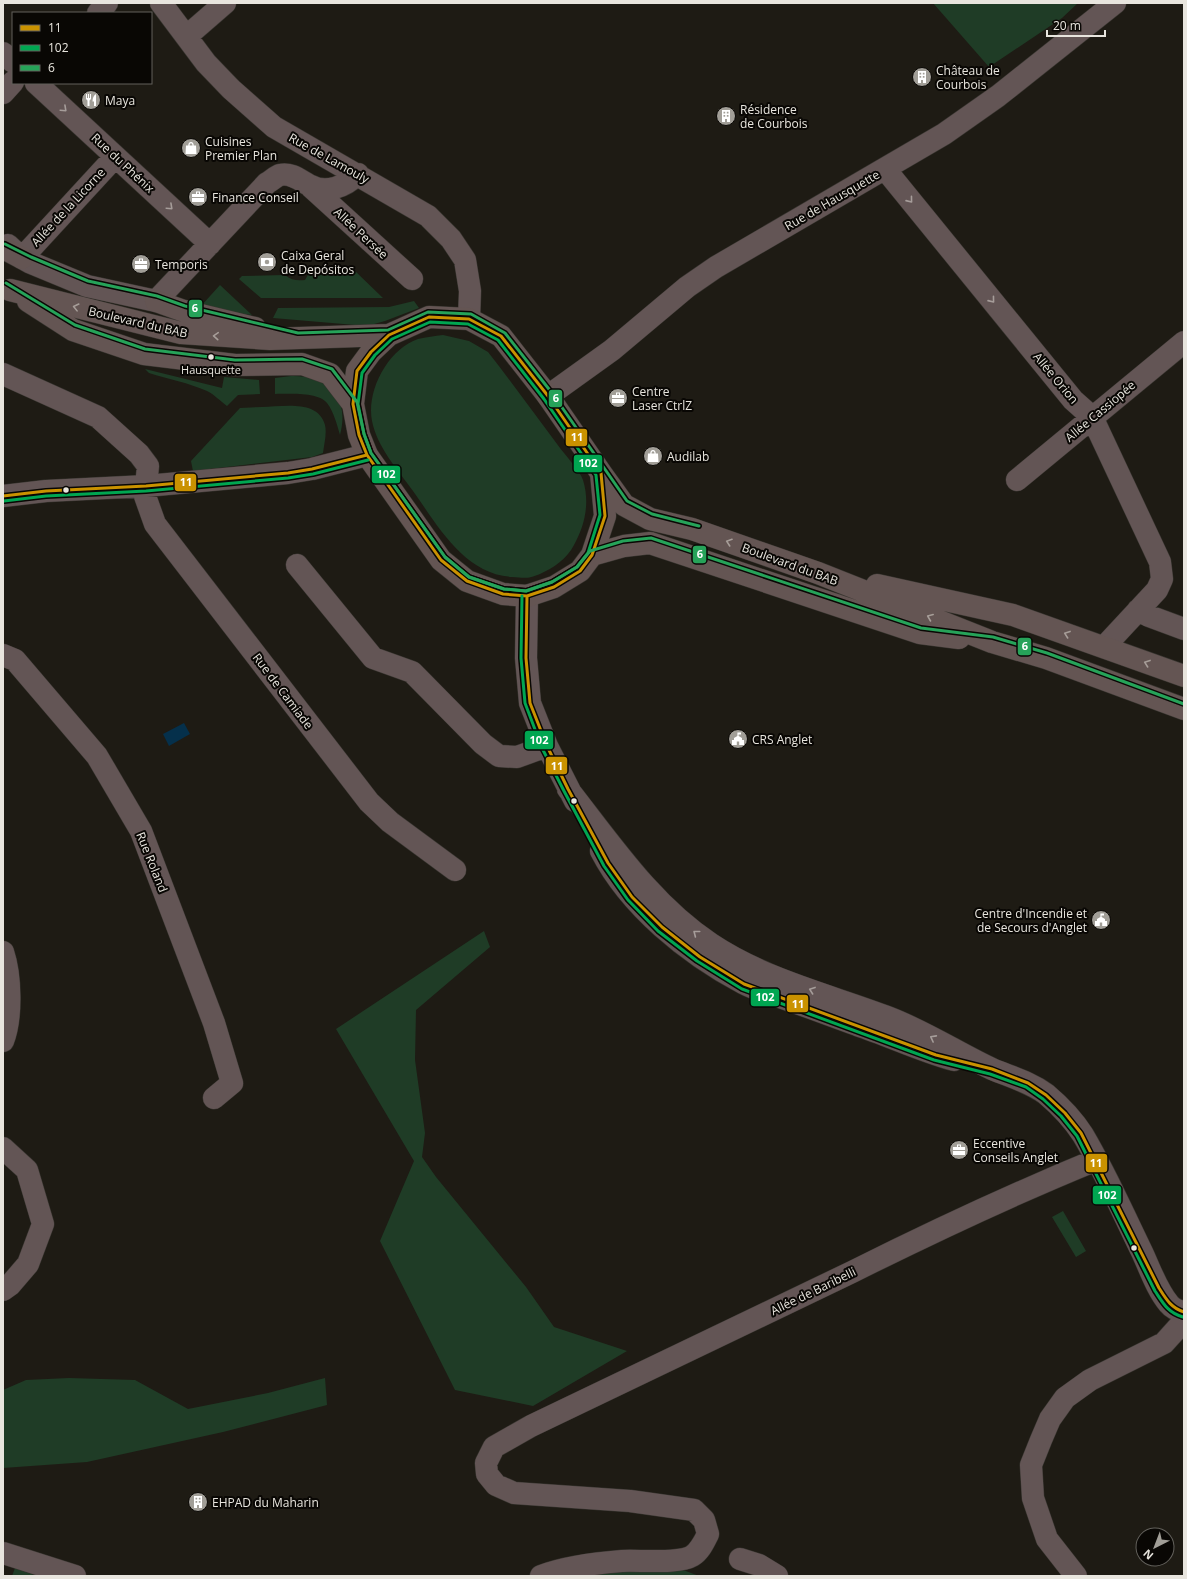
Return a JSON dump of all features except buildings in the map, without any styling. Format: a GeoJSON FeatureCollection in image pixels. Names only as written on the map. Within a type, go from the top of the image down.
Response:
{"type":"FeatureCollection","features":[{"type":"Feature","properties":{"kind":"main road","name":"Boulevard du BAB"},"geometry":{"type":"LineString","coordinates":[[6,289],[181,333],[270,339],[389,335]]}},
{"type":"Feature","properties":{"kind":"main road","name":"Boulevard du BAB"},"geometry":{"type":"LineString","coordinates":[[6,289],[73,330],[144,354],[235,365],[302,364],[330,374],[354,404]]}},
{"type":"Feature","properties":{"kind":"main road"},"geometry":{"type":"LineString","coordinates":[[156,301],[184,310],[297,338]]}},
{"type":"Feature","properties":{"kind":"main road"},"geometry":{"type":"LineString","coordinates":[[469,319],[429,317],[389,335],[371,352],[358,371],[354,404],[359,435],[367,455],[441,560],[467,581],[503,594],[527,596],[554,587],[580,571],[592,555],[605,516],[601,473]]}},
{"type":"Feature","properties":{"kind":"main road","name":"Boulevard du BAB"},"geometry":{"type":"LineString","coordinates":[[469,319],[501,336],[548,396],[624,505],[650,519],[692,529],[818,573],[992,642],[1046,658],[1184,709]]}},
{"type":"Feature","properties":{"kind":"main road","name":"Boulevard du BAB"},"geometry":{"type":"LineString","coordinates":[[592,555],[624,546],[650,543],[920,633],[992,642]]}},
{"type":"Feature","properties":{"kind":"main road"},"geometry":{"type":"LineString","coordinates":[[818,573],[1013,615],[1184,676]]}},
{"type":"Feature","properties":{"kind":"street"},"geometry":{"type":"LineString","coordinates":[[99,12],[107,3]]}},
{"type":"Feature","properties":{"kind":"street","name":"Rue de Lamouly"},"geometry":{"type":"LineString","coordinates":[[161,3],[216,74],[274,127],[358,174],[428,216],[451,239],[465,260],[470,291],[469,319]]}},
{"type":"Feature","properties":{"kind":"street"},"geometry":{"type":"LineString","coordinates":[[187,36],[225,3]]}},
{"type":"Feature","properties":{"kind":"street","name":"Rue de Hausquette"},"geometry":{"type":"LineString","coordinates":[[548,396],[612,350],[687,287],[716,267],[944,134],[998,96],[1115,3]]}},
{"type":"Feature","properties":{"kind":"street"},"geometry":{"type":"LineString","coordinates":[[3,53],[12,61]]}},
{"type":"Feature","properties":{"kind":"street"},"geometry":{"type":"LineString","coordinates":[[3,93],[12,83]]}},
{"type":"Feature","properties":{"kind":"street","name":"Rue du Phénix"},"geometry":{"type":"LineString","coordinates":[[37,84],[210,244]]}},
{"type":"Feature","properties":{"kind":"street","name":"Allée de la Licorne"},"geometry":{"type":"LineString","coordinates":[[12,253],[115,157]]}},
{"type":"Feature","properties":{"kind":"street","name":"Allée Orion"},"geometry":{"type":"LineString","coordinates":[[885,169],[1073,400],[1092,417],[1160,562],[1162,579],[1157,590],[1104,647]]}},
{"type":"Feature","properties":{"kind":"street"},"geometry":{"type":"LineString","coordinates":[[3,241],[12,253],[87,286],[156,301],[267,183],[281,175],[294,176],[311,186],[329,190],[351,181],[358,174]]}},
{"type":"Feature","properties":{"kind":"street","name":"Allée Persée"},"geometry":{"type":"LineString","coordinates":[[311,186],[412,279]]}},
{"type":"Feature","properties":{"kind":"street","name":"Allée Cassiopée"},"geometry":{"type":"LineString","coordinates":[[1017,480],[1184,342]]}},
{"type":"Feature","properties":{"kind":"street","name":"Rue de Camiade"},"geometry":{"type":"LineString","coordinates":[[3,374],[98,418],[138,454],[148,466],[145,496],[155,524],[368,802],[390,822],[455,870]]}},
{"type":"Feature","properties":{"kind":"street"},"geometry":{"type":"LineString","coordinates":[[3,496],[46,491],[146,486],[288,473],[312,469],[367,455]]}},
{"type":"Feature","properties":{"kind":"street"},"geometry":{"type":"LineString","coordinates":[[297,565],[373,658],[412,672],[483,744],[499,756],[517,757],[547,746]]}},
{"type":"Feature","properties":{"kind":"street"},"geometry":{"type":"LineString","coordinates":[[527,596],[526,658],[530,703],[547,746],[568,789],[644,885],[676,917],[710,944],[752,967],[919,1030],[992,1069],[1028,1083],[1046,1095],[1082,1133],[1159,1288],[1170,1305],[1177,1310],[1184,1312]]}},
{"type":"Feature","properties":{"kind":"street"},"geometry":{"type":"LineString","coordinates":[[1138,610],[1149,616],[1184,629]]}},
{"type":"Feature","properties":{"kind":"street","name":"Rue Roland"},"geometry":{"type":"LineString","coordinates":[[3,654],[15,660],[97,756],[141,831],[214,1023],[232,1083],[214,1098]]}},
{"type":"Feature","properties":{"kind":"street"},"geometry":{"type":"LineString","coordinates":[[3,952],[6,960],[9,991],[7,1030],[3,1041]]}},
{"type":"Feature","properties":{"kind":"street"},"geometry":{"type":"LineString","coordinates":[[3,1148],[26,1170],[43,1224],[28,1264],[10,1285],[3,1290]]}},
{"type":"Feature","properties":{"kind":"street","name":"Allée de Baribelli"},"geometry":{"type":"LineString","coordinates":[[541,1576],[556,1570],[621,1561],[678,1560],[692,1556],[702,1546],[708,1534],[704,1520],[694,1510],[630,1502],[514,1493],[496,1485],[487,1474],[486,1463],[494,1447],[531,1426],[923,1237],[1096,1160]]}},
{"type":"Feature","properties":{"kind":"street"},"geometry":{"type":"LineString","coordinates":[[1073,1575],[1047,1539],[1033,1498],[1031,1465],[1050,1419],[1065,1398],[1090,1380],[1164,1343],[1182,1323],[1184,1317]]}},
{"type":"Feature","properties":{"kind":"street"},"geometry":{"type":"LineString","coordinates":[[3,1553],[76,1576]]}},
{"type":"Feature","properties":{"kind":"street"},"geometry":{"type":"LineString","coordinates":[[740,1559],[759,1565],[777,1576]]}},
{"type":"Feature","properties":{"kind":"green space"},"geometry":{"type":"Polygon","coordinates":[[[933,3],[1078,3],[1062,18],[989,67],[933,3]]]}},
{"type":"Feature","properties":{"kind":"green space"},"geometry":{"type":"Polygon","coordinates":[[[355,271],[383,298],[261,298],[239,279],[242,276],[285,275],[292,279],[305,280],[309,273],[355,271]]]}},
{"type":"Feature","properties":{"kind":"green space"},"geometry":{"type":"Polygon","coordinates":[[[220,285],[252,315],[213,310],[201,306],[220,285]]]}},
{"type":"Feature","properties":{"kind":"green space"},"geometry":{"type":"Polygon","coordinates":[[[414,301],[419,308],[367,326],[273,318],[278,308],[389,307],[414,301]]]}},
{"type":"Feature","properties":{"kind":"green space"},"geometry":{"type":"Polygon","coordinates":[[[443,335],[469,341],[488,352],[576,468],[583,480],[586,505],[584,522],[578,537],[568,555],[564,559],[540,574],[523,578],[495,574],[466,558],[432,519],[378,440],[372,421],[371,409],[372,397],[382,372],[397,352],[407,344],[418,339],[443,335]]]}},
{"type":"Feature","properties":{"kind":"green space"},"geometry":{"type":"Polygon","coordinates":[[[145,369],[222,388],[224,377],[259,380],[260,394],[238,395],[227,406],[207,391],[186,383],[149,373],[145,369]]]}},
{"type":"Feature","properties":{"kind":"green space"},"geometry":{"type":"Polygon","coordinates":[[[291,376],[316,379],[326,384],[334,391],[339,399],[342,410],[340,435],[332,410],[323,399],[303,394],[275,394],[275,378],[291,376]]]}},
{"type":"Feature","properties":{"kind":"green space"},"geometry":{"type":"Polygon","coordinates":[[[289,406],[307,408],[315,411],[321,417],[326,428],[323,453],[312,457],[193,471],[191,461],[240,408],[289,406]]]}},
{"type":"Feature","properties":{"kind":"green space"},"geometry":{"type":"Polygon","coordinates":[[[484,931],[490,947],[416,1010],[415,1060],[425,1133],[422,1157],[436,1177],[526,1287],[554,1327],[627,1351],[533,1406],[455,1390],[380,1241],[414,1161],[336,1029],[484,931]]]}},
{"type":"Feature","properties":{"kind":"green space"},"geometry":{"type":"Polygon","coordinates":[[[1063,1211],[1086,1251],[1076,1257],[1052,1217],[1063,1211]]]}},
{"type":"Feature","properties":{"kind":"green space"},"geometry":{"type":"Polygon","coordinates":[[[69,1378],[135,1380],[188,1409],[268,1393],[325,1378],[327,1405],[223,1432],[87,1462],[3,1468],[3,1390],[26,1380],[69,1378]]]}},
{"type":"Feature","properties":{"kind":"green space"},"geometry":{"type":"Polygon","coordinates":[[[15,1568],[37,1576],[12,1576],[15,1568]]]}},
{"type":"Feature","properties":{"kind":"green space"},"geometry":{"type":"Polygon","coordinates":[[[678,1568],[699,1576],[582,1576],[632,1569],[678,1568]]]}},
{"type":"Feature","properties":{"kind":"water"},"geometry":{"type":"Polygon","coordinates":[[[184,723],[190,734],[169,746],[163,734],[184,723]]]}},
{"type":"Feature","properties":{"kind":"transit line","name":"6"},"geometry":{"type":"LineString","coordinates":[[5,244],[31,257],[88,281],[157,296],[185,306],[298,333],[388,330],[428,312],[471,314],[505,333],[552,393],[627,501],[652,514],[699,526]]}},
{"type":"Feature","properties":{"kind":"transit line","name":"6"},"geometry":{"type":"LineString","coordinates":[[6,283],[75,325],[145,349],[235,360],[302,359],[332,369],[357,402],[364,434],[371,453],[445,557],[469,577],[504,589],[526,591],[552,582],[577,567],[590,551],[623,541],[651,538],[921,628],[993,637],[1047,653],[1184,704]]}},
{"type":"Feature","properties":{"kind":"transit line","name":"11"},"geometry":{"type":"LineString","coordinates":[[429,317],[469,319],[501,336],[548,396],[601,473],[605,516],[592,555],[580,571],[554,587],[527,596],[503,594],[467,581],[441,560],[367,455],[359,435],[353,404],[357,371],[371,352],[389,335],[429,317]]}},
{"type":"Feature","properties":{"kind":"transit line","name":"102"},"geometry":{"type":"LineString","coordinates":[[430,322],[468,324],[498,340],[544,399],[596,475],[600,515],[588,553],[577,567],[552,582],[526,591],[504,589],[469,577],[445,557],[371,453],[364,434],[358,404],[362,373],[375,355],[392,339],[430,322]]}},
{"type":"Feature","properties":{"kind":"transit line","name":"11"},"geometry":{"type":"LineString","coordinates":[[3,496],[46,491],[146,486],[288,473],[312,469],[367,455]]}},
{"type":"Feature","properties":{"kind":"transit line","name":"102"},"geometry":{"type":"LineString","coordinates":[[4,501],[46,496],[146,491],[288,478],[313,474],[368,460]]}},
{"type":"Feature","properties":{"kind":"transit line","name":"102"},"geometry":{"type":"LineString","coordinates":[[522,596],[521,658],[525,703],[542,748],[564,791],[604,866],[628,900],[658,931],[697,961],[742,989],[934,1060],[990,1074],[1026,1087],[1043,1099],[1061,1116],[1077,1136],[1155,1291],[1163,1303],[1173,1313],[1183,1317]]}},
{"type":"Feature","properties":{"kind":"transit line","name":"11"},"geometry":{"type":"LineString","coordinates":[[527,596],[526,658],[530,703],[547,746],[568,789],[608,863],[632,897],[662,927],[700,957],[744,984],[936,1055],[992,1069],[1028,1083],[1046,1095],[1065,1113],[1081,1133],[1159,1288],[1172,1306],[1184,1312]]}},
{"type":"Feature","properties":{"kind":"place","name":"Château de Courbois"},"geometry":{"type":"Point","coordinates":[922,77]}},
{"type":"Feature","properties":{"kind":"place","name":"Maya"},"geometry":{"type":"Point","coordinates":[91,100]}},
{"type":"Feature","properties":{"kind":"place","name":"Résidence de Courbois"},"geometry":{"type":"Point","coordinates":[726,116]}},
{"type":"Feature","properties":{"kind":"place","name":"Cuisines Premier Plan"},"geometry":{"type":"Point","coordinates":[191,148]}},
{"type":"Feature","properties":{"kind":"place","name":"Finance Conseil"},"geometry":{"type":"Point","coordinates":[198,197]}},
{"type":"Feature","properties":{"kind":"place","name":"Caixa Geral de Depósitos"},"geometry":{"type":"Point","coordinates":[267,262]}},
{"type":"Feature","properties":{"kind":"place","name":"Temporis"},"geometry":{"type":"Point","coordinates":[141,264]}},
{"type":"Feature","properties":{"kind":"place","name":"Hausquette"},"geometry":{"type":"Point","coordinates":[211,357]}},
{"type":"Feature","properties":{"kind":"place","name":"Centre Laser CtrlZ"},"geometry":{"type":"Point","coordinates":[618,398]}},
{"type":"Feature","properties":{"kind":"place","name":"Audilab"},"geometry":{"type":"Point","coordinates":[653,456]}},
{"type":"Feature","properties":{"kind":"place","name":"CRS Anglet"},"geometry":{"type":"Point","coordinates":[738,739]}},
{"type":"Feature","properties":{"kind":"place","name":"Centre d'Incendie et de Secours d'Anglet"},"geometry":{"type":"Point","coordinates":[1101,920]}},
{"type":"Feature","properties":{"kind":"place","name":"Eccentive Conseils Anglet"},"geometry":{"type":"Point","coordinates":[959,1150]}},
{"type":"Feature","properties":{"kind":"place","name":"EHPAD du Maharin"},"geometry":{"type":"Point","coordinates":[198,1502]}}]}
